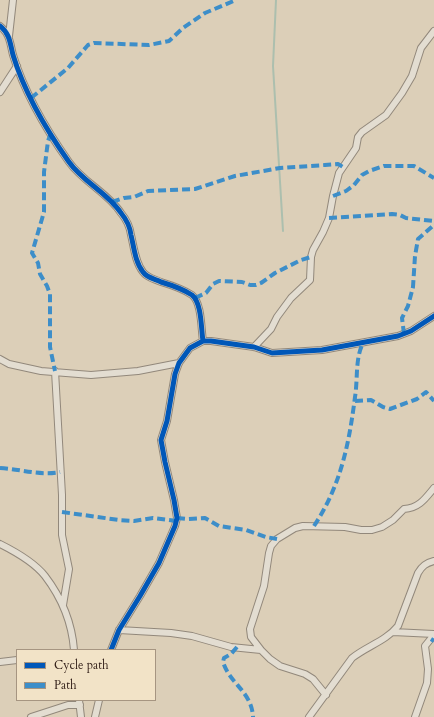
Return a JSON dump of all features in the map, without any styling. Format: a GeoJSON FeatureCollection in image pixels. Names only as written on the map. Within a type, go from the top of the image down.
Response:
{"type":"FeatureCollection","features":[{"type":"Feature","properties":{"kind":"street"},"geometry":{"type":"LineString","coordinates":[[9,36],[13,0]]}},
{"type":"Feature","properties":{"kind":"street"},"geometry":{"type":"LineString","coordinates":[[0,26],[5,29],[9,36],[13,55],[31,98],[57,144],[71,164],[112,202],[124,216],[131,233],[135,255],[141,270],[148,277],[175,286],[191,294],[195,298],[200,317],[202,341]]}},
{"type":"Feature","properties":{"kind":"street"},"geometry":{"type":"LineString","coordinates":[[254,348],[267,333],[291,298],[310,280],[311,257],[313,250],[324,232],[329,218],[339,173],[356,148],[358,137],[362,132],[386,115],[402,93],[412,76],[421,48],[434,31]]}},
{"type":"Feature","properties":{"kind":"street"},"geometry":{"type":"LineString","coordinates":[[0,92],[17,66]]}},
{"type":"Feature","properties":{"kind":"street"},"geometry":{"type":"LineString","coordinates":[[111,649],[119,630],[155,569],[175,526],[177,518],[161,440],[167,421],[175,374],[179,363],[190,348],[202,341],[211,341],[254,348],[272,353],[322,350],[398,336],[412,330],[434,316]]}},
{"type":"Feature","properties":{"kind":"street"},"geometry":{"type":"LineString","coordinates":[[0,359],[9,364],[41,371],[92,375],[138,370],[179,363]]}},
{"type":"Feature","properties":{"kind":"street"},"geometry":{"type":"LineString","coordinates":[[55,371],[62,495],[62,535],[69,568],[63,605]]}},
{"type":"Feature","properties":{"kind":"street"},"geometry":{"type":"LineString","coordinates":[[326,695],[313,679],[305,674],[280,666],[270,659],[251,638],[250,630],[264,586],[272,546],[278,538],[295,528],[304,526],[345,527],[361,530],[372,530],[382,527],[393,520],[404,509],[413,508],[420,504],[434,488]]}},
{"type":"Feature","properties":{"kind":"street"},"geometry":{"type":"LineString","coordinates":[[0,544],[30,562],[45,575],[63,605],[71,630],[74,649]]}},
{"type":"Feature","properties":{"kind":"street"},"geometry":{"type":"LineString","coordinates":[[309,717],[352,658],[386,638],[398,626],[418,572],[426,563],[434,561]]}},
{"type":"Feature","properties":{"kind":"street"},"geometry":{"type":"LineString","coordinates":[[119,630],[171,633],[192,636],[231,647],[261,650]]}},
{"type":"Feature","properties":{"kind":"street"},"geometry":{"type":"LineString","coordinates":[[393,632],[434,635]]}},
{"type":"Feature","properties":{"kind":"street"},"geometry":{"type":"LineString","coordinates":[[415,717],[427,683],[428,669],[424,649],[434,635]]}},
{"type":"Feature","properties":{"kind":"street"},"geometry":{"type":"LineString","coordinates":[[0,662],[16,660]]}},
{"type":"Feature","properties":{"kind":"street"},"geometry":{"type":"LineString","coordinates":[[95,717],[99,701]]}},
{"type":"Feature","properties":{"kind":"street"},"geometry":{"type":"LineString","coordinates":[[31,717],[79,703],[81,717]]}},
{"type":"Feature","properties":{"kind":"waterway"},"geometry":{"type":"LineString","coordinates":[[276,0],[273,66],[283,231]]}},
{"type":"Feature","properties":{"kind":"marked path"},"geometry":{"type":"LineString","coordinates":[[31,98],[68,68],[88,45],[94,43],[149,45],[169,41],[183,28],[205,13],[236,0]]}},
{"type":"Feature","properties":{"kind":"marked path"},"geometry":{"type":"LineString","coordinates":[[51,133],[48,141],[44,172],[44,212],[32,253],[38,263],[40,274],[50,294],[50,347],[55,371]]}},
{"type":"Feature","properties":{"kind":"marked path"},"geometry":{"type":"LineString","coordinates":[[112,202],[124,198],[134,197],[148,191],[195,189],[235,176],[280,168],[338,164],[343,167]]}},
{"type":"Feature","properties":{"kind":"marked path"},"geometry":{"type":"LineString","coordinates":[[333,196],[346,191],[354,185],[362,175],[384,166],[414,166],[434,178]]}},
{"type":"Feature","properties":{"kind":"marked path"},"geometry":{"type":"LineString","coordinates":[[329,218],[392,214],[400,215],[406,218],[434,221]]}},
{"type":"Feature","properties":{"kind":"marked path"},"geometry":{"type":"LineString","coordinates":[[404,334],[402,318],[408,306],[413,287],[415,256],[418,239],[434,225]]}},
{"type":"Feature","properties":{"kind":"marked path"},"geometry":{"type":"LineString","coordinates":[[195,298],[206,293],[213,284],[219,281],[242,282],[250,285],[256,285],[275,273],[301,260],[311,257]]}},
{"type":"Feature","properties":{"kind":"marked path"},"geometry":{"type":"LineString","coordinates":[[314,526],[331,495],[347,448],[353,414],[360,349],[363,343]]}},
{"type":"Feature","properties":{"kind":"marked path"},"geometry":{"type":"LineString","coordinates":[[355,401],[371,400],[390,409],[417,399],[426,392],[434,401]]}},
{"type":"Feature","properties":{"kind":"marked path"},"geometry":{"type":"LineString","coordinates":[[0,468],[38,473],[60,472]]}},
{"type":"Feature","properties":{"kind":"marked path"},"geometry":{"type":"LineString","coordinates":[[62,512],[119,520],[134,521],[153,518],[176,521]]}},
{"type":"Feature","properties":{"kind":"marked path"},"geometry":{"type":"LineString","coordinates":[[177,518],[205,518],[219,526],[246,530],[277,539]]}},
{"type":"Feature","properties":{"kind":"marked path"},"geometry":{"type":"LineString","coordinates":[[237,647],[231,654],[224,658],[223,662],[226,670],[249,701],[252,708],[253,717]]}},
{"type":"Feature","properties":{"kind":"cycle path"},"geometry":{"type":"LineString","coordinates":[[0,26],[8,36],[23,83],[61,150],[81,176],[109,199],[126,220],[130,229],[136,259],[140,268],[147,276],[177,287],[192,295],[195,299],[198,304],[203,341]]}},
{"type":"Feature","properties":{"kind":"cycle path"},"geometry":{"type":"LineString","coordinates":[[111,649],[119,630],[159,563],[175,526],[177,518],[161,440],[167,421],[175,374],[179,363],[190,348],[203,341],[211,341],[254,347],[272,353],[322,350],[398,336],[411,331],[434,316]]}}]}
